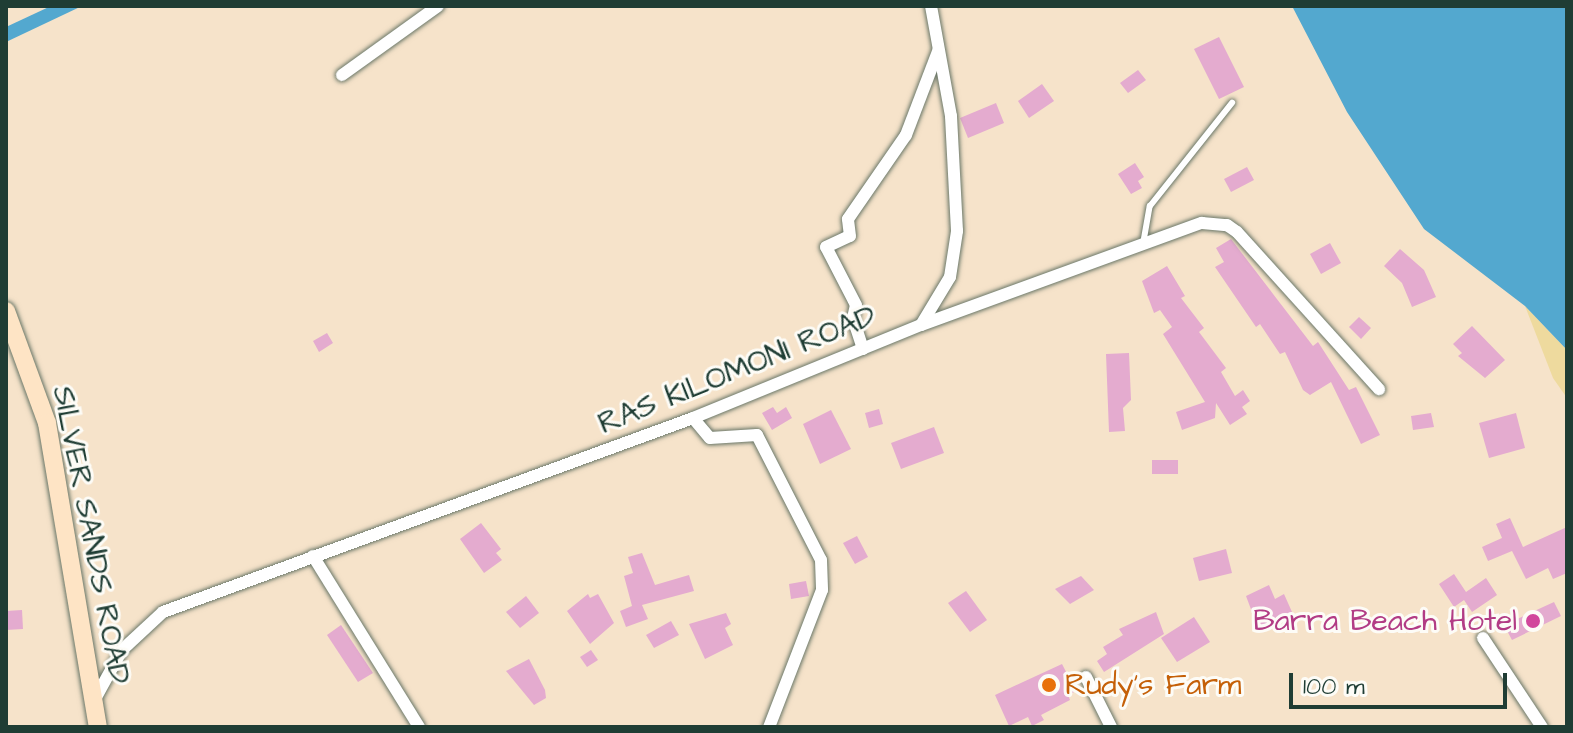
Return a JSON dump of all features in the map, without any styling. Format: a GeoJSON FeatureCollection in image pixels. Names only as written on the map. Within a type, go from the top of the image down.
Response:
{"type":"FeatureCollection","features":[{"type":"Feature","properties":{"kind":"street"},"geometry":{"type":"LineString","coordinates":[[342,75],[438,6]]}},
{"type":"Feature","properties":{"kind":"street"},"geometry":{"type":"LineString","coordinates":[[921,325],[950,277],[957,231],[951,116],[931,6]]}},
{"type":"Feature","properties":{"kind":"street"},"geometry":{"type":"LineString","coordinates":[[863,349],[853,318],[856,305],[826,247],[850,236],[848,219],[906,135],[938,51]]}},
{"type":"Feature","properties":{"kind":"street","name":"RAS KILOMONI ROAD"},"geometry":{"type":"LineString","coordinates":[[95,699],[122,650],[163,612],[693,418],[921,325],[1202,223],[1227,225],[1379,389]]}},
{"type":"Feature","properties":{"kind":"street","name":"SILVER SANDS ROAD"},"geometry":{"type":"LineString","coordinates":[[6,311],[47,423],[98,727]]}},
{"type":"Feature","properties":{"kind":"street"},"geometry":{"type":"LineString","coordinates":[[693,418],[710,438],[757,435],[821,560],[822,590],[769,727]]}},
{"type":"Feature","properties":{"kind":"street"},"geometry":{"type":"LineString","coordinates":[[313,556],[419,727]]}},
{"type":"Feature","properties":{"kind":"street"},"geometry":{"type":"LineString","coordinates":[[1483,638],[1542,727]]}},
{"type":"Feature","properties":{"kind":"street"},"geometry":{"type":"LineString","coordinates":[[1086,677],[1111,727]]}},
{"type":"Feature","properties":{"kind":"lane"},"geometry":{"type":"LineString","coordinates":[[1143,244],[1150,206],[1232,103]]}},
{"type":"Feature","properties":{"kind":"sand"},"geometry":{"type":"Polygon","coordinates":[[[1525,306],[1567,350],[1567,398],[1553,378],[1525,306]]]}},
{"type":"Feature","properties":{"kind":"water"},"geometry":{"type":"Polygon","coordinates":[[[51,6],[82,6],[6,42],[6,27],[51,6]]]}},
{"type":"Feature","properties":{"kind":"water"},"geometry":{"type":"Polygon","coordinates":[[[1292,6],[1567,6],[1567,350],[1525,306],[1424,229],[1347,112],[1292,6]]]}},
{"type":"Feature","properties":{"kind":"building"},"geometry":{"type":"Polygon","coordinates":[[[1219,37],[1244,87],[1219,99],[1194,49],[1219,37]]]}},
{"type":"Feature","properties":{"kind":"building"},"geometry":{"type":"Polygon","coordinates":[[[1138,70],[1146,80],[1128,93],[1120,83],[1138,70]]]}},
{"type":"Feature","properties":{"kind":"building"},"geometry":{"type":"Polygon","coordinates":[[[1042,84],[1054,101],[1029,118],[1018,101],[1042,84]]]}},
{"type":"Feature","properties":{"kind":"building"},"geometry":{"type":"Polygon","coordinates":[[[996,103],[1004,123],[968,138],[960,118],[996,103]]]}},
{"type":"Feature","properties":{"kind":"building"},"geometry":{"type":"Polygon","coordinates":[[[1135,163],[1144,177],[1138,181],[1142,188],[1131,194],[1118,174],[1135,163]]]}},
{"type":"Feature","properties":{"kind":"building"},"geometry":{"type":"Polygon","coordinates":[[[1247,167],[1254,180],[1231,192],[1224,179],[1247,167]]]}},
{"type":"Feature","properties":{"kind":"building"},"geometry":{"type":"Polygon","coordinates":[[[1231,239],[1313,346],[1318,342],[1349,390],[1356,387],[1380,435],[1361,444],[1331,382],[1310,395],[1303,390],[1285,352],[1280,354],[1260,324],[1256,327],[1215,267],[1224,262],[1216,248],[1231,239]]]}},
{"type":"Feature","properties":{"kind":"building"},"geometry":{"type":"Polygon","coordinates":[[[1330,243],[1341,263],[1321,274],[1310,254],[1330,243]]]}},
{"type":"Feature","properties":{"kind":"building"},"geometry":{"type":"Polygon","coordinates":[[[1400,249],[1424,270],[1436,297],[1412,307],[1402,283],[1384,266],[1400,249]]]}},
{"type":"Feature","properties":{"kind":"building"},"geometry":{"type":"Polygon","coordinates":[[[1167,266],[1185,296],[1181,298],[1204,328],[1199,332],[1226,368],[1221,372],[1235,396],[1243,390],[1250,401],[1242,407],[1247,414],[1230,425],[1216,403],[1215,418],[1182,430],[1176,412],[1205,402],[1163,334],[1172,327],[1160,310],[1154,313],[1142,281],[1167,266]]]}},
{"type":"Feature","properties":{"kind":"building"},"geometry":{"type":"Polygon","coordinates":[[[1359,317],[1371,328],[1361,339],[1349,327],[1359,317]]]}},
{"type":"Feature","properties":{"kind":"building"},"geometry":{"type":"Polygon","coordinates":[[[1472,326],[1505,360],[1485,378],[1458,356],[1462,353],[1453,344],[1472,326]]]}},
{"type":"Feature","properties":{"kind":"building"},"geometry":{"type":"Polygon","coordinates":[[[327,333],[333,343],[319,352],[313,341],[327,333]]]}},
{"type":"Feature","properties":{"kind":"building"},"geometry":{"type":"Polygon","coordinates":[[[1129,353],[1131,400],[1123,408],[1125,431],[1109,432],[1106,354],[1129,353]]]}},
{"type":"Feature","properties":{"kind":"building"},"geometry":{"type":"Polygon","coordinates":[[[773,407],[777,413],[786,407],[792,418],[772,430],[762,413],[773,407]]]}},
{"type":"Feature","properties":{"kind":"building"},"geometry":{"type":"Polygon","coordinates":[[[879,409],[883,424],[869,428],[865,413],[879,409]]]}},
{"type":"Feature","properties":{"kind":"building"},"geometry":{"type":"Polygon","coordinates":[[[831,410],[851,449],[820,464],[803,424],[831,410]]]}},
{"type":"Feature","properties":{"kind":"building"},"geometry":{"type":"Polygon","coordinates":[[[1431,413],[1434,427],[1413,430],[1411,416],[1431,413]]]}},
{"type":"Feature","properties":{"kind":"building"},"geometry":{"type":"Polygon","coordinates":[[[1516,413],[1525,448],[1489,458],[1479,423],[1516,413]]]}},
{"type":"Feature","properties":{"kind":"building"},"geometry":{"type":"Polygon","coordinates":[[[934,427],[944,453],[901,469],[891,443],[934,427]]]}},
{"type":"Feature","properties":{"kind":"building"},"geometry":{"type":"Polygon","coordinates":[[[1152,460],[1178,460],[1178,474],[1152,474],[1152,460]]]}},
{"type":"Feature","properties":{"kind":"building"},"geometry":{"type":"Polygon","coordinates":[[[1510,518],[1523,547],[1567,527],[1567,573],[1553,579],[1548,568],[1526,579],[1512,551],[1488,561],[1482,547],[1502,538],[1496,524],[1510,518]]]}},
{"type":"Feature","properties":{"kind":"building"},"geometry":{"type":"Polygon","coordinates":[[[481,523],[501,549],[496,553],[502,560],[484,573],[460,539],[481,523]]]}},
{"type":"Feature","properties":{"kind":"building"},"geometry":{"type":"Polygon","coordinates":[[[857,536],[868,557],[855,564],[843,543],[857,536]]]}},
{"type":"Feature","properties":{"kind":"building"},"geometry":{"type":"Polygon","coordinates":[[[1226,549],[1232,573],[1199,581],[1193,558],[1226,549]]]}},
{"type":"Feature","properties":{"kind":"building"},"geometry":{"type":"Polygon","coordinates":[[[642,553],[655,585],[689,575],[694,591],[642,605],[648,619],[626,627],[620,611],[632,606],[624,576],[633,573],[628,557],[642,553]]]}},
{"type":"Feature","properties":{"kind":"building"},"geometry":{"type":"Polygon","coordinates":[[[1454,574],[1466,592],[1486,578],[1497,595],[1472,612],[1464,600],[1454,607],[1439,584],[1454,574]]]}},
{"type":"Feature","properties":{"kind":"building"},"geometry":{"type":"Polygon","coordinates":[[[1081,576],[1094,590],[1070,604],[1055,589],[1081,576]]]}},
{"type":"Feature","properties":{"kind":"building"},"geometry":{"type":"Polygon","coordinates":[[[806,581],[809,596],[791,599],[789,584],[806,581]]]}},
{"type":"Feature","properties":{"kind":"building"},"geometry":{"type":"Polygon","coordinates":[[[1269,585],[1275,599],[1284,594],[1292,612],[1258,628],[1246,596],[1269,585]]]}},
{"type":"Feature","properties":{"kind":"building"},"geometry":{"type":"Polygon","coordinates":[[[966,591],[987,620],[970,632],[948,603],[966,591]]]}},
{"type":"Feature","properties":{"kind":"building"},"geometry":{"type":"Polygon","coordinates":[[[588,594],[590,598],[598,594],[614,623],[590,644],[567,611],[588,594]]]}},
{"type":"Feature","properties":{"kind":"building"},"geometry":{"type":"Polygon","coordinates":[[[526,596],[539,613],[520,628],[506,612],[526,596]]]}},
{"type":"Feature","properties":{"kind":"building","name":"Barra Beach Hotel"},"geometry":{"type":"Polygon","coordinates":[[[1554,602],[1561,616],[1512,640],[1504,625],[1554,602]]]}},
{"type":"Feature","properties":{"kind":"building"},"geometry":{"type":"Polygon","coordinates":[[[22,610],[23,629],[6,630],[6,611],[22,610]]]}},
{"type":"Feature","properties":{"kind":"building"},"geometry":{"type":"Polygon","coordinates":[[[1156,612],[1164,634],[1104,672],[1097,661],[1107,654],[1103,647],[1123,635],[1119,629],[1156,612]]]}},
{"type":"Feature","properties":{"kind":"building"},"geometry":{"type":"Polygon","coordinates":[[[726,613],[731,624],[725,628],[733,645],[705,659],[689,624],[726,613]]]}},
{"type":"Feature","properties":{"kind":"building"},"geometry":{"type":"Polygon","coordinates":[[[1194,617],[1210,642],[1177,662],[1161,638],[1194,617]]]}},
{"type":"Feature","properties":{"kind":"building"},"geometry":{"type":"Polygon","coordinates":[[[671,621],[679,635],[654,648],[646,635],[671,621]]]}},
{"type":"Feature","properties":{"kind":"building"},"geometry":{"type":"Polygon","coordinates":[[[341,625],[373,673],[358,682],[327,635],[341,625]]]}},
{"type":"Feature","properties":{"kind":"building"},"geometry":{"type":"Polygon","coordinates":[[[591,650],[598,660],[587,667],[580,657],[591,650]]]}},
{"type":"Feature","properties":{"kind":"building"},"geometry":{"type":"Polygon","coordinates":[[[529,659],[546,698],[534,705],[506,671],[529,659]]]}},
{"type":"Feature","properties":{"kind":"building"},"geometry":{"type":"Polygon","coordinates":[[[1062,664],[1076,691],[1068,695],[1070,700],[1041,715],[1044,720],[1032,726],[1028,717],[1009,726],[995,695],[1062,664]]]}},
{"type":"Feature","properties":{"kind":"place","name":"Barra Beach Hotel"},"geometry":{"type":"Point","coordinates":[1533,621]}},
{"type":"Feature","properties":{"kind":"place","name":"Rudy's Farm"},"geometry":{"type":"Point","coordinates":[1049,685]}}]}
